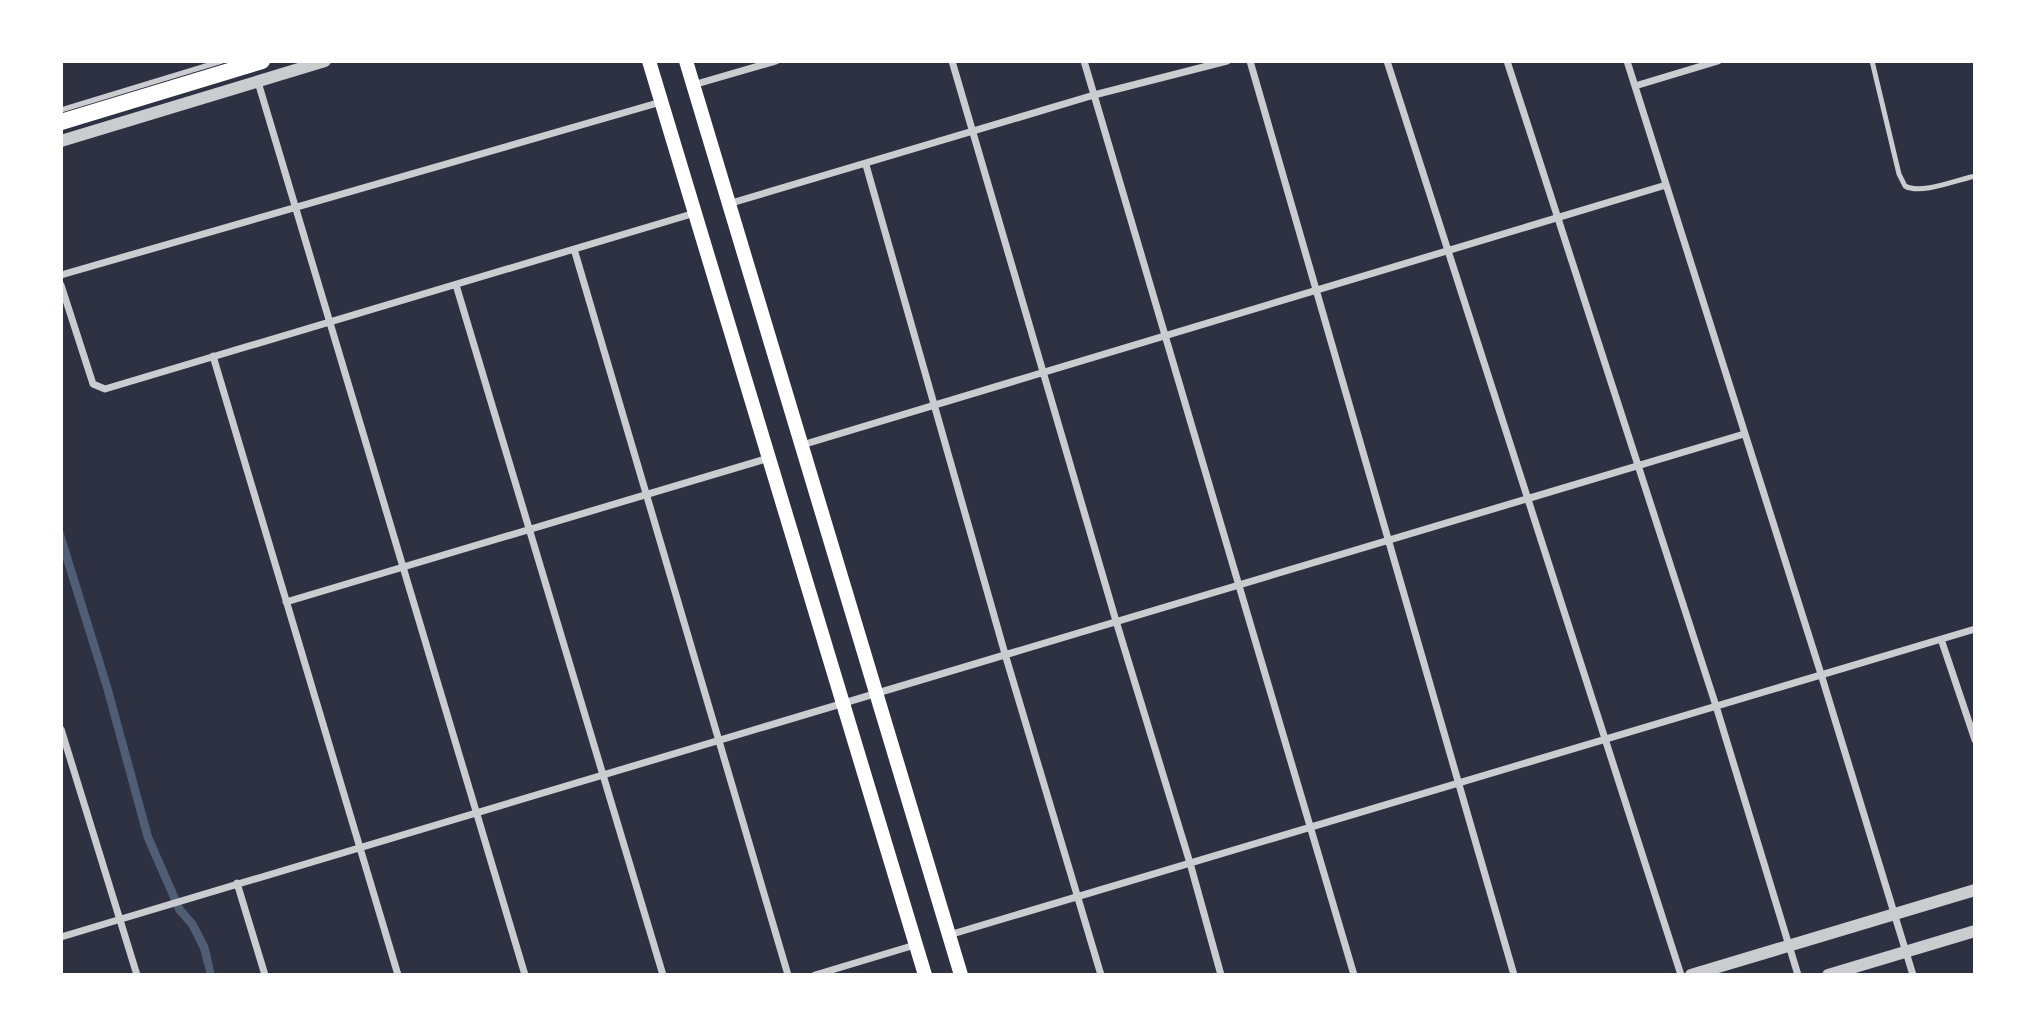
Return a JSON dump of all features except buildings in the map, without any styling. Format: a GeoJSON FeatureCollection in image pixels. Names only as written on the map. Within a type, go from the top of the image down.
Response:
{"type":"FeatureCollection","features":[{"type":"Feature","properties":{"kind":"highway"},"geometry":{"type":"LineString","coordinates":[[61,122],[262,61]]}},
{"type":"Feature","properties":{"kind":"main road"},"geometry":{"type":"LineString","coordinates":[[649,61],[925,975]]}},
{"type":"Feature","properties":{"kind":"main road"},"geometry":{"type":"LineString","coordinates":[[686,61],[961,975]]}},
{"type":"Feature","properties":{"kind":"street"},"geometry":{"type":"LineString","coordinates":[[61,141],[325,61]]}},
{"type":"Feature","properties":{"kind":"street"},"geometry":{"type":"LineString","coordinates":[[693,85],[776,61]]}},
{"type":"Feature","properties":{"kind":"street"},"geometry":{"type":"LineString","coordinates":[[952,61],[1221,975]]}},
{"type":"Feature","properties":{"kind":"street"},"geometry":{"type":"LineString","coordinates":[[1084,61],[1354,975]]}},
{"type":"Feature","properties":{"kind":"street"},"geometry":{"type":"LineString","coordinates":[[728,204],[1094,96],[1227,61]]}},
{"type":"Feature","properties":{"kind":"street"},"geometry":{"type":"LineString","coordinates":[[1250,61],[1514,975]]}},
{"type":"Feature","properties":{"kind":"street"},"geometry":{"type":"LineString","coordinates":[[1387,61],[1681,975]]}},
{"type":"Feature","properties":{"kind":"street"},"geometry":{"type":"LineString","coordinates":[[1507,61],[1716,706],[1798,975]]}},
{"type":"Feature","properties":{"kind":"street"},"geometry":{"type":"LineString","coordinates":[[1627,61],[1913,975]]}},
{"type":"Feature","properties":{"kind":"street"},"geometry":{"type":"LineString","coordinates":[[1635,86],[1718,61]]}},
{"type":"Feature","properties":{"kind":"street"},"geometry":{"type":"LineString","coordinates":[[258,82],[525,975]]}},
{"type":"Feature","properties":{"kind":"street"},"geometry":{"type":"LineString","coordinates":[[61,275],[661,102]]}},
{"type":"Feature","properties":{"kind":"street"},"geometry":{"type":"LineString","coordinates":[[866,165],[1005,654],[1101,975]]}},
{"type":"Feature","properties":{"kind":"street"},"geometry":{"type":"LineString","coordinates":[[800,445],[1666,185]]}},
{"type":"Feature","properties":{"kind":"street"},"geometry":{"type":"LineString","coordinates":[[61,285],[93,384],[105,389],[695,213]]}},
{"type":"Feature","properties":{"kind":"street"},"geometry":{"type":"LineString","coordinates":[[574,249],[788,975]]}},
{"type":"Feature","properties":{"kind":"street"},"geometry":{"type":"LineString","coordinates":[[456,285],[663,975]]}},
{"type":"Feature","properties":{"kind":"street"},"geometry":{"type":"LineString","coordinates":[[213,356],[397,975]]}},
{"type":"Feature","properties":{"kind":"street"},"geometry":{"type":"LineString","coordinates":[[61,937],[1744,433]]}},
{"type":"Feature","properties":{"kind":"street"},"geometry":{"type":"LineString","coordinates":[[286,602],[770,458]]}},
{"type":"Feature","properties":{"kind":"street"},"geometry":{"type":"LineString","coordinates":[[949,935],[1975,629]]}},
{"type":"Feature","properties":{"kind":"street"},"geometry":{"type":"LineString","coordinates":[[1941,639],[1975,740]]}},
{"type":"Feature","properties":{"kind":"street"},"geometry":{"type":"LineString","coordinates":[[61,729],[137,975]]}},
{"type":"Feature","properties":{"kind":"street"},"geometry":{"type":"LineString","coordinates":[[237,884],[265,975]]}},
{"type":"Feature","properties":{"kind":"street"},"geometry":{"type":"LineString","coordinates":[[1692,975],[1975,890]]}},
{"type":"Feature","properties":{"kind":"street"},"geometry":{"type":"LineString","coordinates":[[1828,975],[1975,931]]}},
{"type":"Feature","properties":{"kind":"street"},"geometry":{"type":"LineString","coordinates":[[815,975],[916,945]]}},
{"type":"Feature","properties":{"kind":"lane"},"geometry":{"type":"LineString","coordinates":[[61,110],[222,61]]}},
{"type":"Feature","properties":{"kind":"lane"},"geometry":{"type":"LineString","coordinates":[[1872,61],[1899,174],[1905,186],[1912,190],[1975,176]]}},
{"type":"Feature","properties":{"kind":"water"},"geometry":{"type":"Polygon","coordinates":[[[61,524],[111,686],[152,836],[183,907],[196,922],[208,945],[215,975],[207,975],[200,949],[189,927],[176,912],[144,839],[103,688],[61,553],[61,524]]]}}]}
